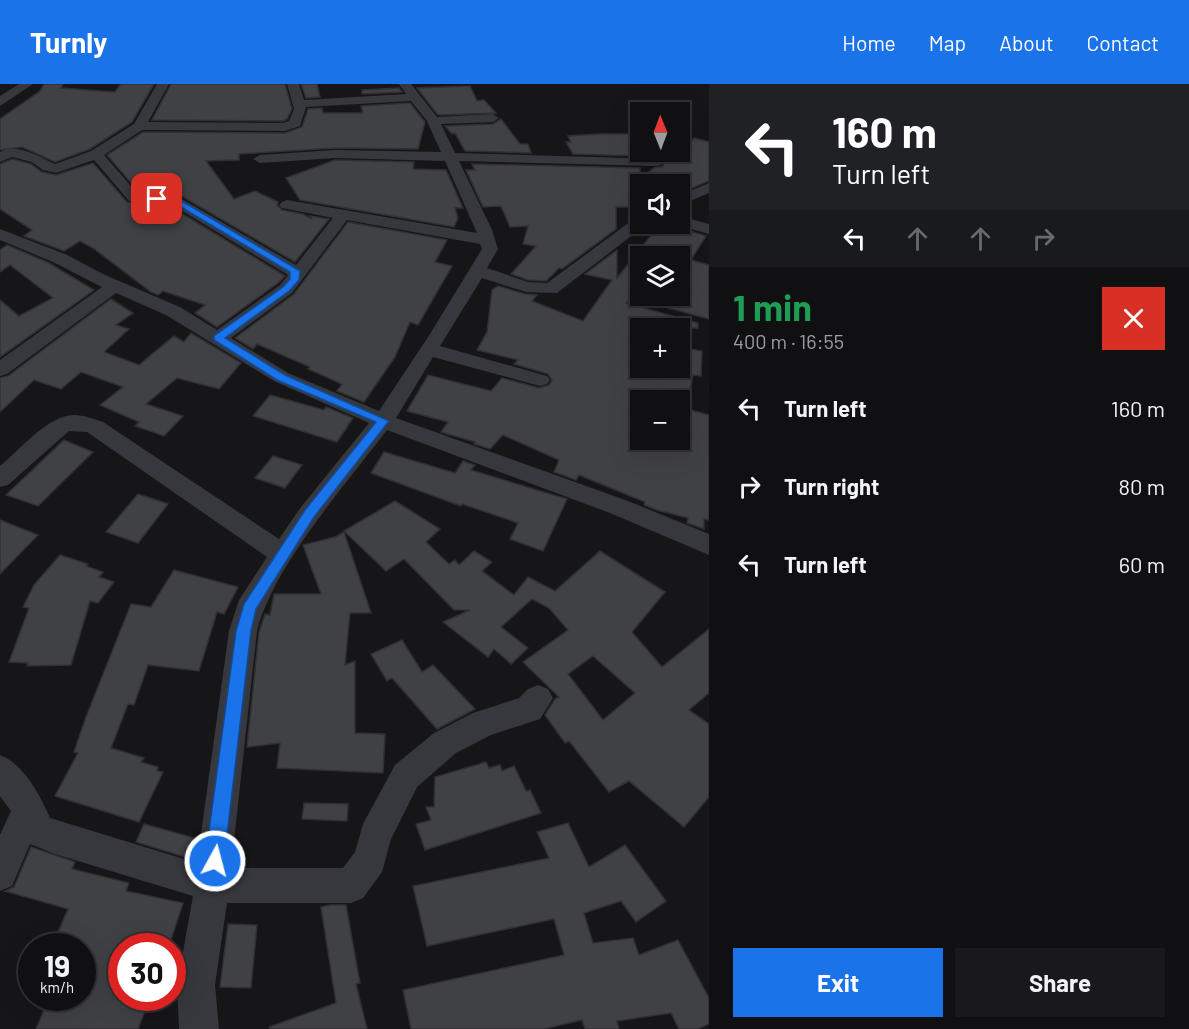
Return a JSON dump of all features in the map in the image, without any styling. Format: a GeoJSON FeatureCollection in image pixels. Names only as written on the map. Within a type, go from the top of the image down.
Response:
{"type":"FeatureCollection","features":[{"type":"Feature","properties":{"kind":"street"},"geometry":{"type":"LineString","coordinates":[[0,102],[27,84]]}},
{"type":"Feature","properties":{"kind":"street"},"geometry":{"type":"LineString","coordinates":[[8,153],[38,159],[48,167],[56,169],[96,154],[139,126],[163,84]]}},
{"type":"Feature","properties":{"kind":"street"},"geometry":{"type":"LineString","coordinates":[[139,126],[285,127],[297,121],[299,104],[293,84]]}},
{"type":"Feature","properties":{"kind":"street"},"geometry":{"type":"LineString","coordinates":[[199,1029],[196,986],[212,885],[243,631],[249,608],[310,513],[383,421],[438,337],[490,249],[433,121],[410,91],[299,104]]}},
{"type":"Feature","properties":{"kind":"street"},"geometry":{"type":"LineString","coordinates":[[433,121],[493,118]]}},
{"type":"Feature","properties":{"kind":"street"},"geometry":{"type":"LineString","coordinates":[[96,154],[134,198],[172,199],[295,271],[296,274]]}},
{"type":"Feature","properties":{"kind":"street"},"geometry":{"type":"LineString","coordinates":[[260,159],[335,154],[630,161]]}},
{"type":"Feature","properties":{"kind":"street"},"geometry":{"type":"LineString","coordinates":[[690,196],[709,187]]}},
{"type":"Feature","properties":{"kind":"street"},"geometry":{"type":"LineString","coordinates":[[287,205],[487,240]]}},
{"type":"Feature","properties":{"kind":"street"},"geometry":{"type":"LineString","coordinates":[[218,338],[286,289],[344,215]]}},
{"type":"Feature","properties":{"kind":"street"},"geometry":{"type":"LineString","coordinates":[[690,224],[709,229]]}},
{"type":"Feature","properties":{"kind":"street"},"geometry":{"type":"LineString","coordinates":[[478,271],[526,287],[551,289],[630,230]]}},
{"type":"Feature","properties":{"kind":"street"},"geometry":{"type":"LineString","coordinates":[[3,239],[59,258],[114,286],[173,311],[281,377],[383,421],[619,507],[709,545]]}},
{"type":"Feature","properties":{"kind":"street"},"geometry":{"type":"LineString","coordinates":[[0,370],[114,286]]}},
{"type":"Feature","properties":{"kind":"street"},"geometry":{"type":"LineString","coordinates":[[428,349],[540,380]]}},
{"type":"Feature","properties":{"kind":"street"},"geometry":{"type":"LineString","coordinates":[[1,478],[39,446],[49,433],[70,422],[80,421],[95,427],[282,554]]}},
{"type":"Feature","properties":{"kind":"street"},"geometry":{"type":"LineString","coordinates":[[0,770],[28,808],[38,830],[55,837],[212,885],[351,886],[369,860],[375,836],[406,776],[445,743],[484,723],[529,709],[538,698]]}},
{"type":"Feature","properties":{"kind":"street"},"geometry":{"type":"LineString","coordinates":[[0,874],[28,808]]}},
{"type":"Feature","properties":{"kind":"building"},"geometry":{"type":"Polygon","coordinates":[[[44,84],[63,84],[61,88],[115,92],[121,84],[154,84],[132,122],[90,149],[55,162],[22,147],[0,150],[0,119],[40,91],[44,84]]]}},
{"type":"Feature","properties":{"kind":"building"},"geometry":{"type":"Polygon","coordinates":[[[171,84],[285,84],[292,109],[287,119],[283,121],[152,120],[171,84]]]}},
{"type":"Feature","properties":{"kind":"building"},"geometry":{"type":"Polygon","coordinates":[[[301,84],[317,84],[320,97],[306,98],[301,84]]]}},
{"type":"Feature","properties":{"kind":"building"},"geometry":{"type":"Polygon","coordinates":[[[470,86],[477,101],[484,100],[496,113],[438,115],[417,88],[470,86]]]}},
{"type":"Feature","properties":{"kind":"building"},"geometry":{"type":"Polygon","coordinates":[[[399,88],[402,92],[362,94],[362,90],[399,88]]]}},
{"type":"Feature","properties":{"kind":"building"},"geometry":{"type":"Polygon","coordinates":[[[410,103],[425,122],[418,149],[335,148],[239,154],[239,160],[206,161],[234,199],[255,191],[278,202],[277,205],[282,210],[303,214],[312,219],[310,216],[329,219],[295,262],[178,194],[139,192],[107,155],[143,132],[285,133],[302,127],[308,109],[322,108],[323,113],[363,113],[361,106],[410,103]]]}},
{"type":"Feature","properties":{"kind":"building"},"geometry":{"type":"Polygon","coordinates":[[[501,119],[520,144],[528,144],[531,153],[465,151],[455,133],[452,134],[445,126],[493,124],[501,119]]]}},
{"type":"Feature","properties":{"kind":"building"},"geometry":{"type":"Polygon","coordinates":[[[630,134],[630,156],[573,154],[566,142],[571,142],[568,136],[630,134]]]}},
{"type":"Feature","properties":{"kind":"building"},"geometry":{"type":"Polygon","coordinates":[[[694,138],[709,142],[709,181],[690,189],[690,174],[646,174],[654,168],[663,166],[664,162],[690,162],[690,142],[694,138]]]}},
{"type":"Feature","properties":{"kind":"building"},"geometry":{"type":"Polygon","coordinates":[[[12,159],[31,164],[42,172],[56,175],[93,163],[127,202],[168,205],[285,276],[217,327],[195,313],[205,305],[163,291],[158,295],[151,292],[93,248],[80,241],[64,251],[24,236],[32,230],[0,209],[0,164],[12,159]]]}},
{"type":"Feature","properties":{"kind":"building"},"geometry":{"type":"Polygon","coordinates":[[[335,160],[414,162],[413,169],[446,170],[463,208],[455,208],[458,218],[454,227],[300,200],[286,178],[335,160]]]}},
{"type":"Feature","properties":{"kind":"building"},"geometry":{"type":"Polygon","coordinates":[[[472,164],[640,168],[640,174],[630,174],[630,207],[616,207],[616,229],[562,269],[559,268],[546,281],[528,280],[511,274],[536,246],[523,244],[528,226],[510,227],[501,206],[483,207],[466,170],[475,170],[472,164]]]}},
{"type":"Feature","properties":{"kind":"building"},"geometry":{"type":"Polygon","coordinates":[[[348,222],[447,240],[435,262],[452,266],[418,325],[410,322],[395,357],[364,402],[337,391],[342,384],[308,369],[310,367],[257,344],[253,349],[235,338],[294,294],[348,222]]]}},
{"type":"Feature","properties":{"kind":"building"},"geometry":{"type":"Polygon","coordinates":[[[690,231],[706,236],[691,260],[709,265],[709,319],[668,308],[670,306],[690,306],[690,246],[642,246],[652,234],[690,234],[690,231]]]}},
{"type":"Feature","properties":{"kind":"building"},"geometry":{"type":"Polygon","coordinates":[[[7,245],[49,263],[94,290],[0,357],[0,300],[19,316],[53,298],[10,265],[0,272],[0,250],[7,245]]]}},
{"type":"Feature","properties":{"kind":"building"},"geometry":{"type":"Polygon","coordinates":[[[617,250],[617,278],[630,262],[630,298],[626,303],[630,306],[680,318],[630,318],[630,378],[690,378],[690,349],[702,351],[701,376],[693,375],[690,391],[630,390],[630,450],[690,450],[690,410],[709,415],[709,520],[704,519],[704,529],[687,523],[688,518],[644,505],[645,502],[579,475],[576,480],[554,472],[559,460],[503,435],[490,449],[441,432],[448,422],[407,411],[428,375],[491,391],[502,378],[539,388],[549,385],[552,380],[548,374],[514,364],[518,360],[477,350],[487,332],[492,290],[498,286],[537,295],[532,301],[583,321],[612,280],[585,274],[617,250]]]}},
{"type":"Feature","properties":{"kind":"building"},"geometry":{"type":"Polygon","coordinates":[[[111,299],[133,313],[116,325],[129,329],[104,352],[139,365],[174,336],[184,342],[191,333],[241,363],[219,389],[177,378],[146,404],[183,416],[164,436],[135,426],[139,422],[100,405],[123,387],[81,372],[61,389],[34,380],[0,412],[0,378],[8,376],[111,299]]]}},
{"type":"Feature","properties":{"kind":"building"},"geometry":{"type":"Polygon","coordinates":[[[690,321],[698,323],[698,328],[690,328],[690,321]]]}},
{"type":"Feature","properties":{"kind":"building"},"geometry":{"type":"Polygon","coordinates":[[[270,395],[324,410],[326,407],[353,418],[337,442],[253,416],[270,395]]]}},
{"type":"Feature","properties":{"kind":"building"},"geometry":{"type":"Polygon","coordinates":[[[64,440],[93,452],[38,506],[6,495],[64,440]]]}},
{"type":"Feature","properties":{"kind":"building"},"geometry":{"type":"Polygon","coordinates":[[[384,452],[455,473],[463,461],[475,465],[471,470],[567,499],[543,551],[510,539],[518,523],[462,504],[461,506],[371,473],[384,452]]]}},
{"type":"Feature","properties":{"kind":"building"},"geometry":{"type":"Polygon","coordinates":[[[273,456],[302,465],[285,488],[255,478],[273,456]]]}},
{"type":"Feature","properties":{"kind":"building"},"geometry":{"type":"Polygon","coordinates":[[[138,494],[168,504],[138,543],[106,532],[138,494]]]}},
{"type":"Feature","properties":{"kind":"building"},"geometry":{"type":"Polygon","coordinates":[[[395,501],[440,529],[426,542],[449,564],[455,560],[459,565],[474,551],[492,562],[482,571],[514,595],[528,577],[555,591],[600,551],[665,592],[632,632],[662,667],[709,629],[709,693],[689,710],[709,724],[709,797],[684,827],[629,781],[609,792],[569,741],[565,743],[545,715],[555,699],[559,697],[523,662],[568,630],[549,608],[532,599],[501,627],[528,648],[511,664],[494,649],[488,657],[443,622],[470,610],[454,610],[404,559],[386,571],[344,531],[395,501]],[[593,656],[568,674],[603,720],[635,693],[593,656]]]}},
{"type":"Feature","properties":{"kind":"building"},"geometry":{"type":"Polygon","coordinates":[[[0,520],[38,535],[0,574],[0,520]]]}},
{"type":"Feature","properties":{"kind":"building"},"geometry":{"type":"Polygon","coordinates":[[[344,532],[371,613],[350,613],[345,665],[355,661],[355,733],[385,734],[383,773],[277,768],[280,743],[247,747],[259,632],[265,614],[270,615],[274,594],[321,594],[303,545],[335,537],[344,532]]]}},
{"type":"Feature","properties":{"kind":"building"},"geometry":{"type":"Polygon","coordinates":[[[60,555],[88,564],[86,566],[103,572],[99,577],[114,582],[98,603],[90,601],[71,665],[27,666],[28,663],[9,662],[29,608],[23,607],[34,585],[60,555]]]}},
{"type":"Feature","properties":{"kind":"building"},"geometry":{"type":"Polygon","coordinates":[[[174,570],[238,587],[224,614],[217,612],[199,671],[148,665],[134,705],[128,704],[111,748],[144,758],[141,762],[158,767],[157,771],[163,772],[139,822],[55,796],[78,753],[74,752],[86,717],[131,604],[151,607],[174,570]]]}},
{"type":"Feature","properties":{"kind":"building"},"geometry":{"type":"Polygon","coordinates":[[[402,640],[422,672],[433,665],[475,709],[437,729],[392,678],[387,681],[371,654],[402,640]]]}},
{"type":"Feature","properties":{"kind":"building"},"geometry":{"type":"Polygon","coordinates":[[[486,762],[489,768],[500,765],[502,771],[514,766],[526,791],[530,790],[541,813],[425,850],[416,824],[431,820],[426,807],[434,807],[435,777],[486,762]]]}},
{"type":"Feature","properties":{"kind":"building"},"geometry":{"type":"Polygon","coordinates":[[[304,803],[348,804],[347,821],[302,819],[304,803]]]}},
{"type":"Feature","properties":{"kind":"building"},"geometry":{"type":"Polygon","coordinates":[[[568,823],[589,867],[625,845],[666,901],[636,922],[621,901],[584,913],[593,943],[633,938],[639,955],[678,940],[709,998],[709,1024],[698,1029],[679,1029],[671,1013],[617,1021],[619,1029],[585,1029],[582,1020],[544,1029],[411,1029],[403,990],[564,955],[554,919],[427,946],[413,886],[549,858],[537,832],[568,823]]]}},
{"type":"Feature","properties":{"kind":"building"},"geometry":{"type":"Polygon","coordinates":[[[144,824],[198,839],[195,860],[136,842],[144,824]]]}},
{"type":"Feature","properties":{"kind":"building"},"geometry":{"type":"Polygon","coordinates":[[[31,847],[75,862],[72,869],[129,883],[126,891],[183,903],[173,933],[108,933],[108,1011],[145,1011],[138,1029],[36,1029],[44,1011],[96,1011],[96,933],[58,933],[68,909],[5,891],[14,887],[31,847]]]}},
{"type":"Feature","properties":{"kind":"building"},"geometry":{"type":"Polygon","coordinates":[[[346,905],[360,983],[356,984],[367,1029],[270,1029],[269,1027],[336,1003],[321,907],[346,905]]]}},
{"type":"Feature","properties":{"kind":"building"},"geometry":{"type":"Polygon","coordinates":[[[228,924],[257,925],[251,988],[220,987],[228,924]]]}},
{"type":"Feature","properties":{"kind":"route"},"geometry":{"type":"LineString","coordinates":[[157,199],[172,199],[295,271],[295,280],[286,289],[218,338],[281,377],[383,421],[310,513],[249,608],[243,631],[215,861]]}}]}
